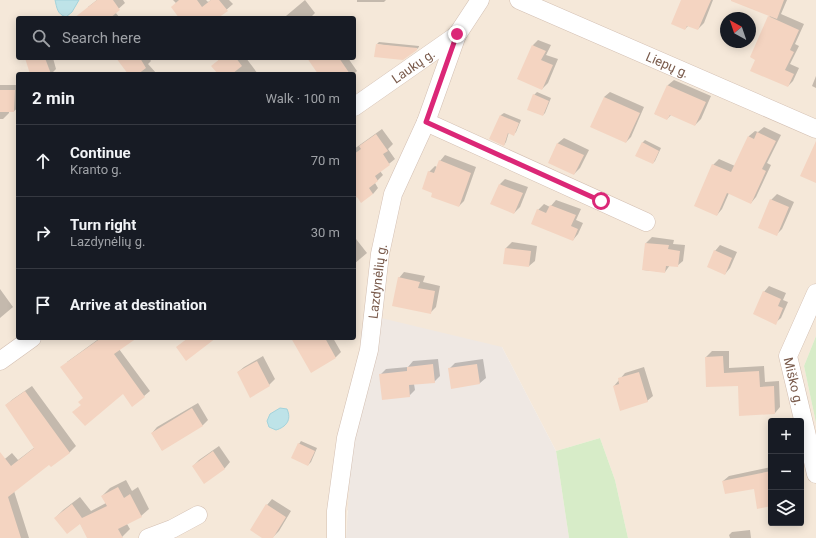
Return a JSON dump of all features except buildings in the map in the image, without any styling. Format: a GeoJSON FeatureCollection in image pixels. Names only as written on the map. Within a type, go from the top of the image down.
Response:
{"type":"FeatureCollection","features":[{"type":"Feature","properties":{"kind":"street","name":"Laukų g."},"geometry":{"type":"LineString","coordinates":[[356,105],[457,34],[480,0]]}},
{"type":"Feature","properties":{"kind":"street","name":"Liepų g."},"geometry":{"type":"LineString","coordinates":[[519,0],[816,129]]}},
{"type":"Feature","properties":{"kind":"street","name":"Lazdynėlių g."},"geometry":{"type":"LineString","coordinates":[[336,538],[336,511],[346,438],[369,350],[380,254],[391,201],[426,122],[457,34]]}},
{"type":"Feature","properties":{"kind":"street"},"geometry":{"type":"LineString","coordinates":[[426,122],[646,222]]}},
{"type":"Feature","properties":{"kind":"street","name":"Miško g."},"geometry":{"type":"LineString","coordinates":[[816,293],[788,356],[816,474]]}},
{"type":"Feature","properties":{"kind":"street"},"geometry":{"type":"LineString","coordinates":[[0,361],[29,340]]}},
{"type":"Feature","properties":{"kind":"street"},"geometry":{"type":"LineString","coordinates":[[148,538],[172,529],[198,515]]}},
{"type":"Feature","properties":{"kind":"shaded area"},"geometry":{"type":"Polygon","coordinates":[[[0,0],[816,0],[816,336],[804,366],[816,423],[816,538],[628,538],[615,480],[600,438],[556,451],[502,347],[347,511],[346,538],[0,538],[0,0]]]}},
{"type":"Feature","properties":{"kind":"shaded area"},"geometry":{"type":"Polygon","coordinates":[[[377,317],[502,347],[556,451],[569,538],[346,538],[352,441],[377,317]]]}},
{"type":"Feature","properties":{"kind":"green space"},"geometry":{"type":"Polygon","coordinates":[[[816,336],[816,423],[804,366],[816,336]]]}},
{"type":"Feature","properties":{"kind":"green space"},"geometry":{"type":"Polygon","coordinates":[[[600,438],[615,480],[628,538],[569,538],[556,451],[600,438]]]}},
{"type":"Feature","properties":{"kind":"water"},"geometry":{"type":"Polygon","coordinates":[[[55,0],[79,0],[72,12],[67,16],[63,16],[57,8],[55,0]]]}},
{"type":"Feature","properties":{"kind":"water"},"geometry":{"type":"Polygon","coordinates":[[[280,408],[287,409],[289,416],[285,425],[276,430],[269,427],[267,421],[270,414],[280,408]]]}},
{"type":"Feature","properties":{"kind":"route"},"geometry":{"type":"LineString","coordinates":[[457,34],[426,122],[601,201]]}}]}
